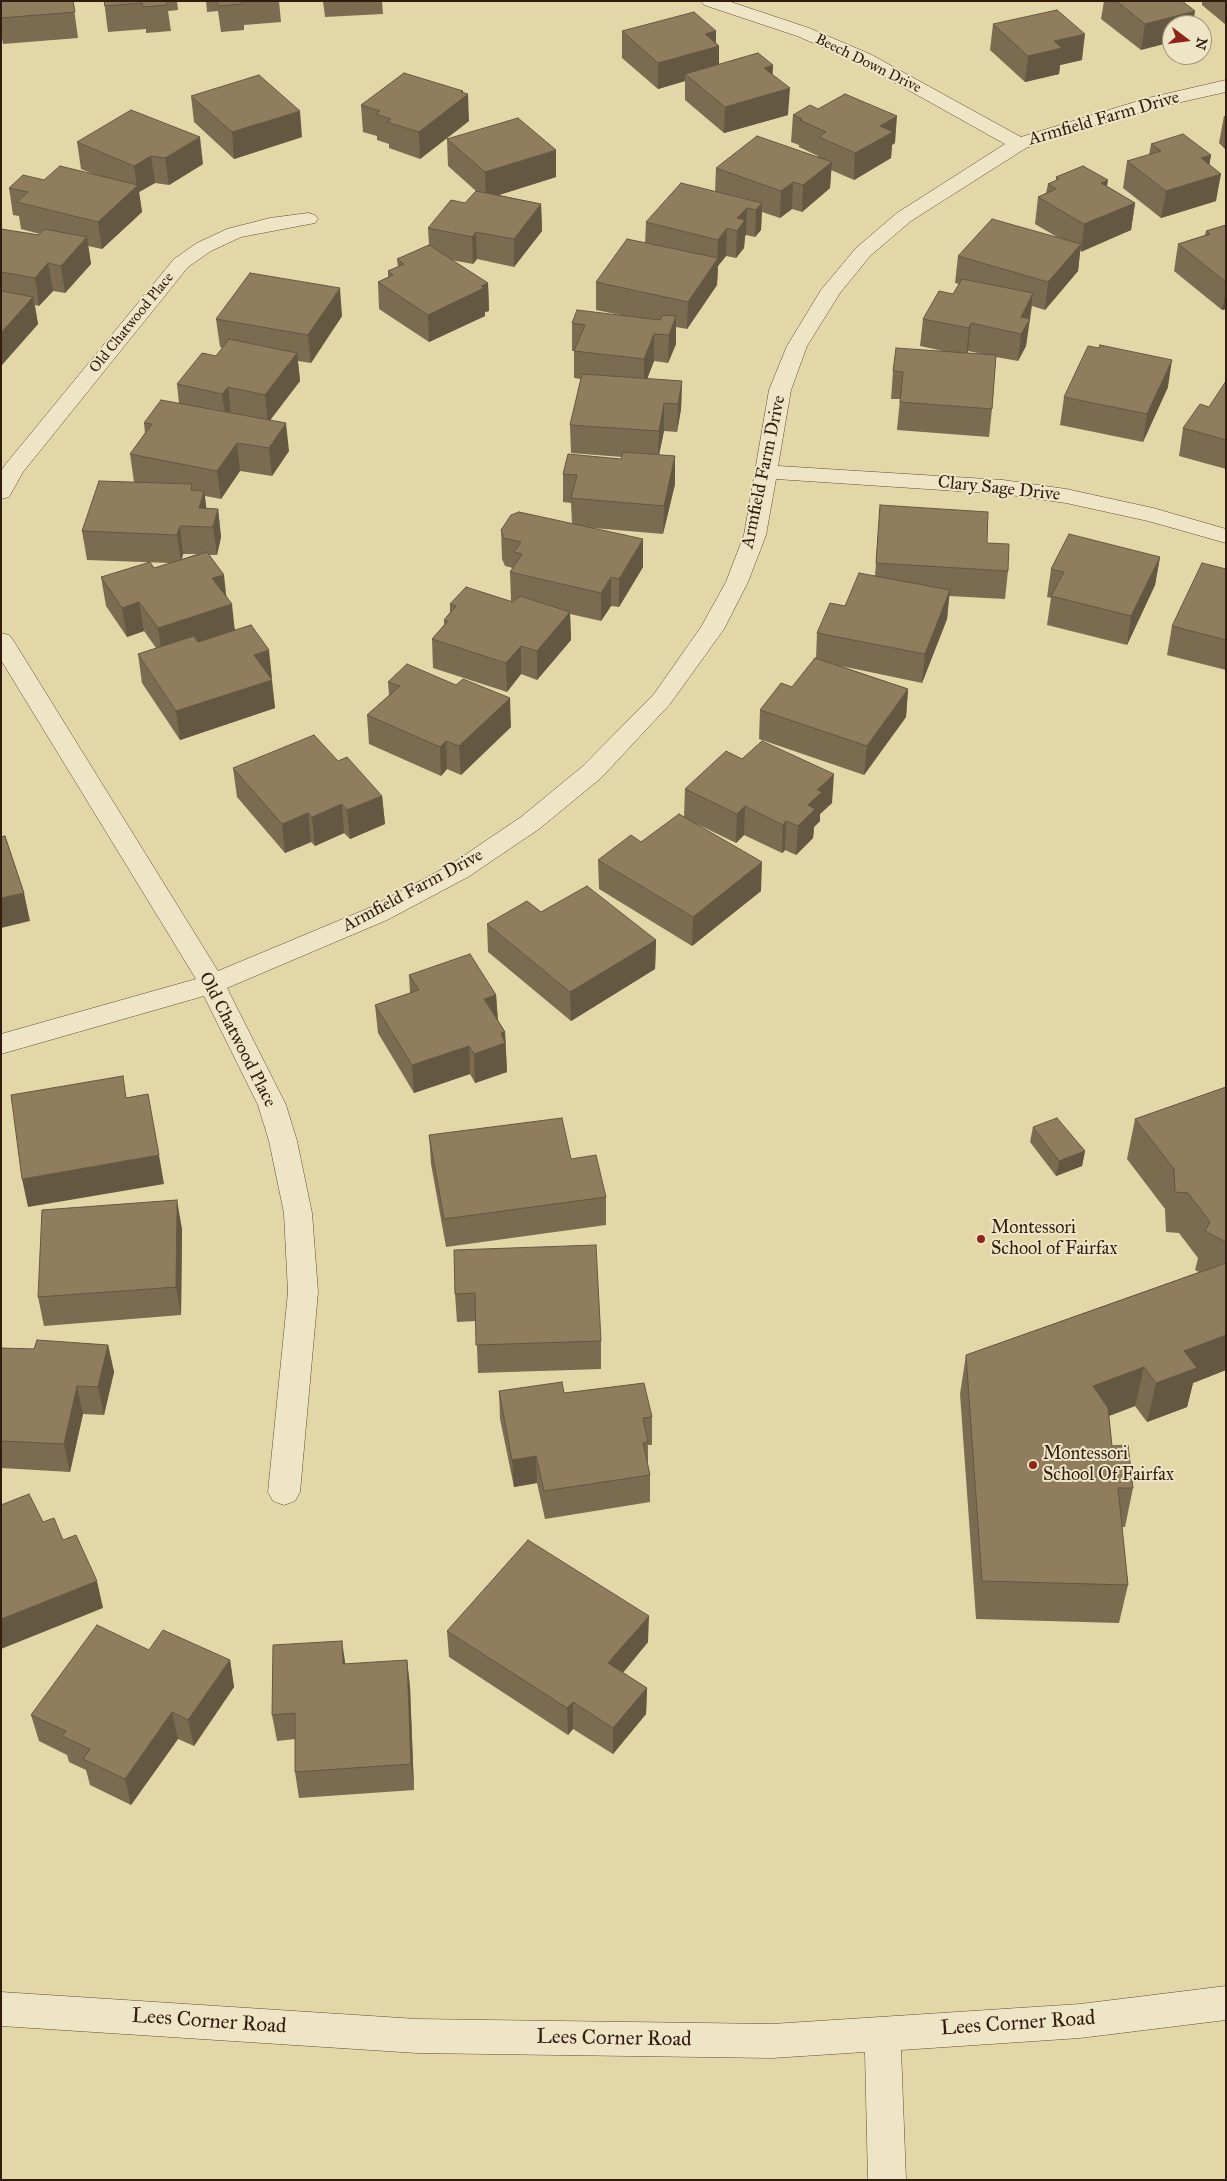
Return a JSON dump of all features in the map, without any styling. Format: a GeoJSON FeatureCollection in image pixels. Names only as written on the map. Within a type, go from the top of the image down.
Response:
{"type":"FeatureCollection","features":[{"type":"Feature","properties":{"kind":"street","name":"Beech Down Drive"},"geometry":{"type":"LineString","coordinates":[[710,1],[803,32],[864,58],[1018,144]]}},
{"type":"Feature","properties":{"kind":"street","name":"Armfield Farm Drive"},"geometry":{"type":"LineString","coordinates":[[1,1044],[212,984],[378,914],[459,871],[530,823],[592,772],[662,699],[712,629],[737,582],[755,535],[780,390],[797,346],[831,290],[863,252],[904,217],[1018,144],[1071,126],[1155,102],[1226,86]]}},
{"type":"Feature","properties":{"kind":"street","name":"Old Chatwood Place"},"geometry":{"type":"LineString","coordinates":[[1,492],[13,470],[181,263],[204,247],[234,233],[270,224],[308,219]]}},
{"type":"Feature","properties":{"kind":"street","name":"Clary Sage Drive"},"geometry":{"type":"LineString","coordinates":[[767,472],[1003,487],[1066,496],[1153,515],[1226,536]]}},
{"type":"Feature","properties":{"kind":"street","name":"Old Chatwood Place"},"geometry":{"type":"LineString","coordinates":[[1,640],[212,984],[272,1105],[283,1141],[298,1214],[303,1292],[284,1492]]}},
{"type":"Feature","properties":{"kind":"street","name":"Lees Corner Road"},"geometry":{"type":"LineString","coordinates":[[1,2010],[417,2036],[772,2041],[1080,2021],[1226,2003]]}},
{"type":"Feature","properties":{"kind":"street"},"geometry":{"type":"LineString","coordinates":[[883,2033],[887,2180]]}},
{"type":"Feature","properties":{"kind":"building"},"geometry":{"type":"Polygon","coordinates":[[[1,1],[73,1],[75,12],[1,18],[1,1]]]}},
{"type":"Feature","properties":{"kind":"building"},"geometry":{"type":"Polygon","coordinates":[[[104,1],[167,1],[167,5],[143,7],[142,3],[105,6],[104,1]]]}},
{"type":"Feature","properties":{"kind":"building"},"geometry":{"type":"Polygon","coordinates":[[[217,1],[241,1],[242,4],[218,6],[217,1]]]}},
{"type":"Feature","properties":{"kind":"building"},"geometry":{"type":"Polygon","coordinates":[[[1116,1],[1182,1],[1195,11],[1180,15],[1162,15],[1162,20],[1145,24],[1116,1]]]}},
{"type":"Feature","properties":{"kind":"building"},"geometry":{"type":"Polygon","coordinates":[[[1057,10],[1085,34],[1054,41],[1062,48],[1028,56],[993,24],[1057,10]]]}},
{"type":"Feature","properties":{"kind":"building"},"geometry":{"type":"Polygon","coordinates":[[[694,12],[716,31],[705,34],[719,46],[658,63],[622,31],[694,12]]]}},
{"type":"Feature","properties":{"kind":"building"},"geometry":{"type":"Polygon","coordinates":[[[758,53],[773,65],[764,68],[790,88],[725,107],[685,74],[758,53]]]}},
{"type":"Feature","properties":{"kind":"building"},"geometry":{"type":"Polygon","coordinates":[[[404,73],[468,94],[419,132],[387,122],[391,119],[376,114],[380,111],[361,105],[404,73]]]}},
{"type":"Feature","properties":{"kind":"building"},"geometry":{"type":"Polygon","coordinates":[[[259,75],[300,111],[232,132],[191,96],[259,75]]]}},
{"type":"Feature","properties":{"kind":"building"},"geometry":{"type":"Polygon","coordinates":[[[845,94],[897,116],[880,126],[893,132],[855,153],[819,137],[826,132],[793,115],[810,105],[818,109],[845,94]]]}},
{"type":"Feature","properties":{"kind":"building"},"geometry":{"type":"Polygon","coordinates":[[[131,110],[200,137],[165,158],[151,156],[134,166],[77,142],[131,110]]]}},
{"type":"Feature","properties":{"kind":"building"},"geometry":{"type":"Polygon","coordinates":[[[518,118],[556,150],[485,172],[447,139],[518,118]]]}},
{"type":"Feature","properties":{"kind":"building"},"geometry":{"type":"Polygon","coordinates":[[[1183,134],[1211,155],[1201,158],[1221,174],[1166,191],[1127,161],[1161,151],[1151,144],[1183,134]]]}},
{"type":"Feature","properties":{"kind":"building"},"geometry":{"type":"Polygon","coordinates":[[[757,136],[832,162],[803,185],[793,182],[781,191],[716,168],[757,136]]]}},
{"type":"Feature","properties":{"kind":"building"},"geometry":{"type":"Polygon","coordinates":[[[60,166],[138,185],[98,222],[17,202],[28,192],[9,188],[23,175],[44,180],[60,166]]]}},
{"type":"Feature","properties":{"kind":"building"},"geometry":{"type":"Polygon","coordinates":[[[1083,166],[1108,180],[1101,183],[1135,203],[1084,224],[1038,197],[1056,189],[1048,184],[1059,179],[1056,177],[1083,166]]]}},
{"type":"Feature","properties":{"kind":"building"},"geometry":{"type":"Polygon","coordinates":[[[681,183],[762,203],[756,210],[747,208],[737,218],[745,220],[737,231],[727,228],[718,240],[646,222],[681,183]]]}},
{"type":"Feature","properties":{"kind":"building"},"geometry":{"type":"Polygon","coordinates":[[[476,191],[541,204],[514,239],[476,232],[472,237],[428,228],[451,200],[465,203],[476,191]]]}},
{"type":"Feature","properties":{"kind":"building"},"geometry":{"type":"Polygon","coordinates":[[[992,219],[1081,244],[1048,282],[958,256],[992,219]]]}},
{"type":"Feature","properties":{"kind":"building"},"geometry":{"type":"Polygon","coordinates":[[[1226,225],[1226,282],[1178,244],[1210,234],[1206,231],[1226,225]]]}},
{"type":"Feature","properties":{"kind":"building"},"geometry":{"type":"Polygon","coordinates":[[[1,229],[39,235],[44,229],[87,237],[61,266],[48,263],[35,278],[1,272],[1,229]]]}},
{"type":"Feature","properties":{"kind":"building"},"geometry":{"type":"Polygon","coordinates":[[[627,239],[718,258],[688,302],[596,282],[627,239]]]}},
{"type":"Feature","properties":{"kind":"building"},"geometry":{"type":"Polygon","coordinates":[[[429,245],[488,283],[481,286],[484,288],[428,315],[378,282],[393,275],[388,271],[404,264],[397,259],[429,245]]]}},
{"type":"Feature","properties":{"kind":"building"},"geometry":{"type":"Polygon","coordinates":[[[250,273],[340,288],[308,335],[216,319],[250,273]]]}},
{"type":"Feature","properties":{"kind":"building"},"geometry":{"type":"Polygon","coordinates":[[[962,279],[1033,293],[1021,317],[1030,319],[1021,334],[971,323],[969,328],[923,319],[939,291],[953,294],[962,279]]]}},
{"type":"Feature","properties":{"kind":"building"},"geometry":{"type":"Polygon","coordinates":[[[1,291],[33,297],[1,333],[1,291]]]}},
{"type":"Feature","properties":{"kind":"building"},"geometry":{"type":"Polygon","coordinates":[[[577,310],[660,320],[663,315],[676,316],[669,335],[654,334],[644,359],[574,351],[585,325],[572,323],[577,310]]]}},
{"type":"Feature","properties":{"kind":"building"},"geometry":{"type":"Polygon","coordinates":[[[229,339],[297,353],[265,395],[228,387],[222,394],[177,384],[202,353],[216,356],[229,339]]]}},
{"type":"Feature","properties":{"kind":"building"},"geometry":{"type":"Polygon","coordinates":[[[1100,345],[1172,360],[1147,414],[1064,397],[1088,346],[1099,348],[1100,345]]]}},
{"type":"Feature","properties":{"kind":"building"},"geometry":{"type":"Polygon","coordinates":[[[896,348],[996,355],[992,409],[900,402],[903,372],[893,371],[896,348]]]}},
{"type":"Feature","properties":{"kind":"building"},"geometry":{"type":"Polygon","coordinates":[[[582,374],[682,381],[678,404],[664,403],[659,431],[570,425],[582,374]]]}},
{"type":"Feature","properties":{"kind":"building"},"geometry":{"type":"Polygon","coordinates":[[[1226,381],[1226,440],[1183,428],[1200,404],[1209,407],[1226,381]]]}},
{"type":"Feature","properties":{"kind":"building"},"geometry":{"type":"Polygon","coordinates":[[[161,400],[286,423],[269,448],[237,443],[217,471],[130,454],[152,424],[144,423],[161,400]]]}},
{"type":"Feature","properties":{"kind":"building"},"geometry":{"type":"Polygon","coordinates":[[[623,452],[675,456],[664,506],[571,498],[577,475],[563,474],[568,454],[621,459],[623,452]]]}},
{"type":"Feature","properties":{"kind":"building"},"geometry":{"type":"Polygon","coordinates":[[[99,481],[192,484],[191,490],[204,491],[199,508],[218,509],[213,527],[180,526],[177,535],[82,531],[99,481]]]}},
{"type":"Feature","properties":{"kind":"building"},"geometry":{"type":"Polygon","coordinates":[[[880,505],[988,512],[987,543],[1009,544],[1008,571],[876,563],[880,505]]]}},
{"type":"Feature","properties":{"kind":"building"},"geometry":{"type":"Polygon","coordinates":[[[519,512],[643,539],[619,579],[611,577],[601,593],[510,572],[522,554],[514,552],[521,542],[504,538],[501,530],[511,515],[519,512]]]}},
{"type":"Feature","properties":{"kind":"building"},"geometry":{"type":"Polygon","coordinates":[[[1069,534],[1160,557],[1131,616],[1051,596],[1064,572],[1051,569],[1069,534]]]}},
{"type":"Feature","properties":{"kind":"building"},"geometry":{"type":"Polygon","coordinates":[[[207,552],[224,575],[212,578],[232,604],[158,628],[139,602],[122,608],[101,577],[150,562],[154,568],[207,552]]]}},
{"type":"Feature","properties":{"kind":"building"},"geometry":{"type":"Polygon","coordinates":[[[1202,563],[1226,569],[1226,640],[1172,626],[1202,563]]]}},
{"type":"Feature","properties":{"kind":"building"},"geometry":{"type":"Polygon","coordinates":[[[859,573],[950,590],[925,654],[817,633],[830,603],[845,606],[859,573]]]}},
{"type":"Feature","properties":{"kind":"building"},"geometry":{"type":"Polygon","coordinates":[[[466,587],[513,602],[520,596],[570,612],[537,651],[521,646],[506,663],[432,639],[448,621],[444,620],[456,606],[450,604],[466,587]]]}},
{"type":"Feature","properties":{"kind":"building"},"geometry":{"type":"Polygon","coordinates":[[[251,625],[269,650],[254,655],[272,680],[176,711],[138,654],[194,636],[198,642],[251,625]]]}},
{"type":"Feature","properties":{"kind":"building"},"geometry":{"type":"Polygon","coordinates":[[[815,658],[908,689],[867,746],[760,710],[781,683],[792,687],[815,658]]]}},
{"type":"Feature","properties":{"kind":"building"},"geometry":{"type":"Polygon","coordinates":[[[407,664],[456,685],[463,679],[510,698],[459,746],[446,741],[440,747],[367,715],[400,686],[388,682],[407,664]]]}},
{"type":"Feature","properties":{"kind":"building"},"geometry":{"type":"Polygon","coordinates":[[[314,735],[338,761],[347,757],[382,796],[347,810],[342,804],[312,817],[308,813],[282,824],[233,768],[314,735]]]}},
{"type":"Feature","properties":{"kind":"building"},"geometry":{"type":"Polygon","coordinates":[[[762,741],[834,774],[817,790],[822,792],[808,805],[815,809],[798,826],[786,821],[783,825],[745,806],[737,814],[685,789],[726,751],[742,759],[762,741]]]}},
{"type":"Feature","properties":{"kind":"building"},"geometry":{"type":"Polygon","coordinates":[[[679,814],[762,862],[693,917],[598,860],[631,835],[641,842],[679,814]]]}},
{"type":"Feature","properties":{"kind":"building"},"geometry":{"type":"Polygon","coordinates":[[[5,836],[24,893],[1,898],[1,837],[5,836]]]}},
{"type":"Feature","properties":{"kind":"building"},"geometry":{"type":"Polygon","coordinates":[[[587,886],[656,940],[570,992],[487,924],[527,901],[541,912],[587,886]]]}},
{"type":"Feature","properties":{"kind":"building"},"geometry":{"type":"Polygon","coordinates":[[[470,954],[496,995],[484,999],[505,1032],[501,1033],[505,1043],[474,1054],[469,1046],[412,1065],[375,1005],[419,990],[409,975],[470,954]]]}},
{"type":"Feature","properties":{"kind":"building"},"geometry":{"type":"Polygon","coordinates":[[[123,1076],[126,1098],[148,1094],[159,1155],[22,1179],[11,1095],[123,1076]]]}},
{"type":"Feature","properties":{"kind":"building"},"geometry":{"type":"Polygon","coordinates":[[[1226,1087],[1226,1242],[1205,1231],[1210,1222],[1188,1193],[1175,1192],[1174,1169],[1135,1119],[1226,1087]]]}},
{"type":"Feature","properties":{"kind":"building"},"geometry":{"type":"Polygon","coordinates":[[[562,1118],[571,1159],[596,1155],[606,1197],[444,1219],[429,1135],[562,1118]]]}},
{"type":"Feature","properties":{"kind":"building"},"geometry":{"type":"Polygon","coordinates":[[[1057,1118],[1085,1151],[1059,1161],[1033,1127],[1057,1118]]]}},
{"type":"Feature","properties":{"kind":"building"},"geometry":{"type":"Polygon","coordinates":[[[177,1200],[176,1287],[38,1297],[42,1210],[177,1200]]]}},
{"type":"Feature","properties":{"kind":"building"},"geometry":{"type":"Polygon","coordinates":[[[596,1245],[601,1341],[476,1345],[475,1293],[455,1294],[454,1250],[596,1245]]]}},
{"type":"Feature","properties":{"kind":"building","name":"Montessori School Of Fairfax"},"geometry":{"type":"Polygon","coordinates":[[[1226,1263],[1226,1335],[1184,1351],[1197,1368],[1156,1383],[1144,1367],[1093,1386],[1108,1408],[1112,1446],[1128,1445],[1133,1488],[1118,1488],[1128,1585],[982,1581],[966,1355],[1226,1263]]]}},
{"type":"Feature","properties":{"kind":"building"},"geometry":{"type":"Polygon","coordinates":[[[37,1340],[108,1345],[98,1387],[77,1386],[64,1444],[1,1441],[1,1348],[34,1349],[37,1340]]]}},
{"type":"Feature","properties":{"kind":"building"},"geometry":{"type":"Polygon","coordinates":[[[562,1382],[564,1393],[644,1383],[652,1417],[643,1418],[648,1442],[643,1443],[650,1475],[544,1491],[536,1456],[512,1460],[499,1391],[562,1382]]]}},
{"type":"Feature","properties":{"kind":"building"},"geometry":{"type":"Polygon","coordinates":[[[29,1494],[43,1522],[54,1518],[63,1540],[76,1535],[97,1581],[1,1619],[1,1505],[29,1494]]]}},
{"type":"Feature","properties":{"kind":"building"},"geometry":{"type":"Polygon","coordinates":[[[528,1540],[649,1616],[608,1663],[647,1688],[613,1728],[573,1702],[567,1708],[447,1631],[528,1540]]]}},
{"type":"Feature","properties":{"kind":"building"},"geometry":{"type":"Polygon","coordinates":[[[97,1625],[149,1650],[163,1630],[230,1660],[188,1720],[172,1712],[125,1779],[83,1759],[90,1749],[62,1736],[66,1731],[31,1715],[97,1625]]]}},
{"type":"Feature","properties":{"kind":"building"},"geometry":{"type":"Polygon","coordinates":[[[342,1641],[343,1664],[407,1660],[411,1764],[295,1772],[295,1713],[272,1715],[273,1645],[342,1641]]]}},
{"type":"Feature","properties":{"kind":"place","name":"Montessori School of Fairfax"},"geometry":{"type":"Point","coordinates":[981,1239]}},
{"type":"Feature","properties":{"kind":"place","name":"Montessori School Of Fairfax"},"geometry":{"type":"Point","coordinates":[1033,1465]}}]}
